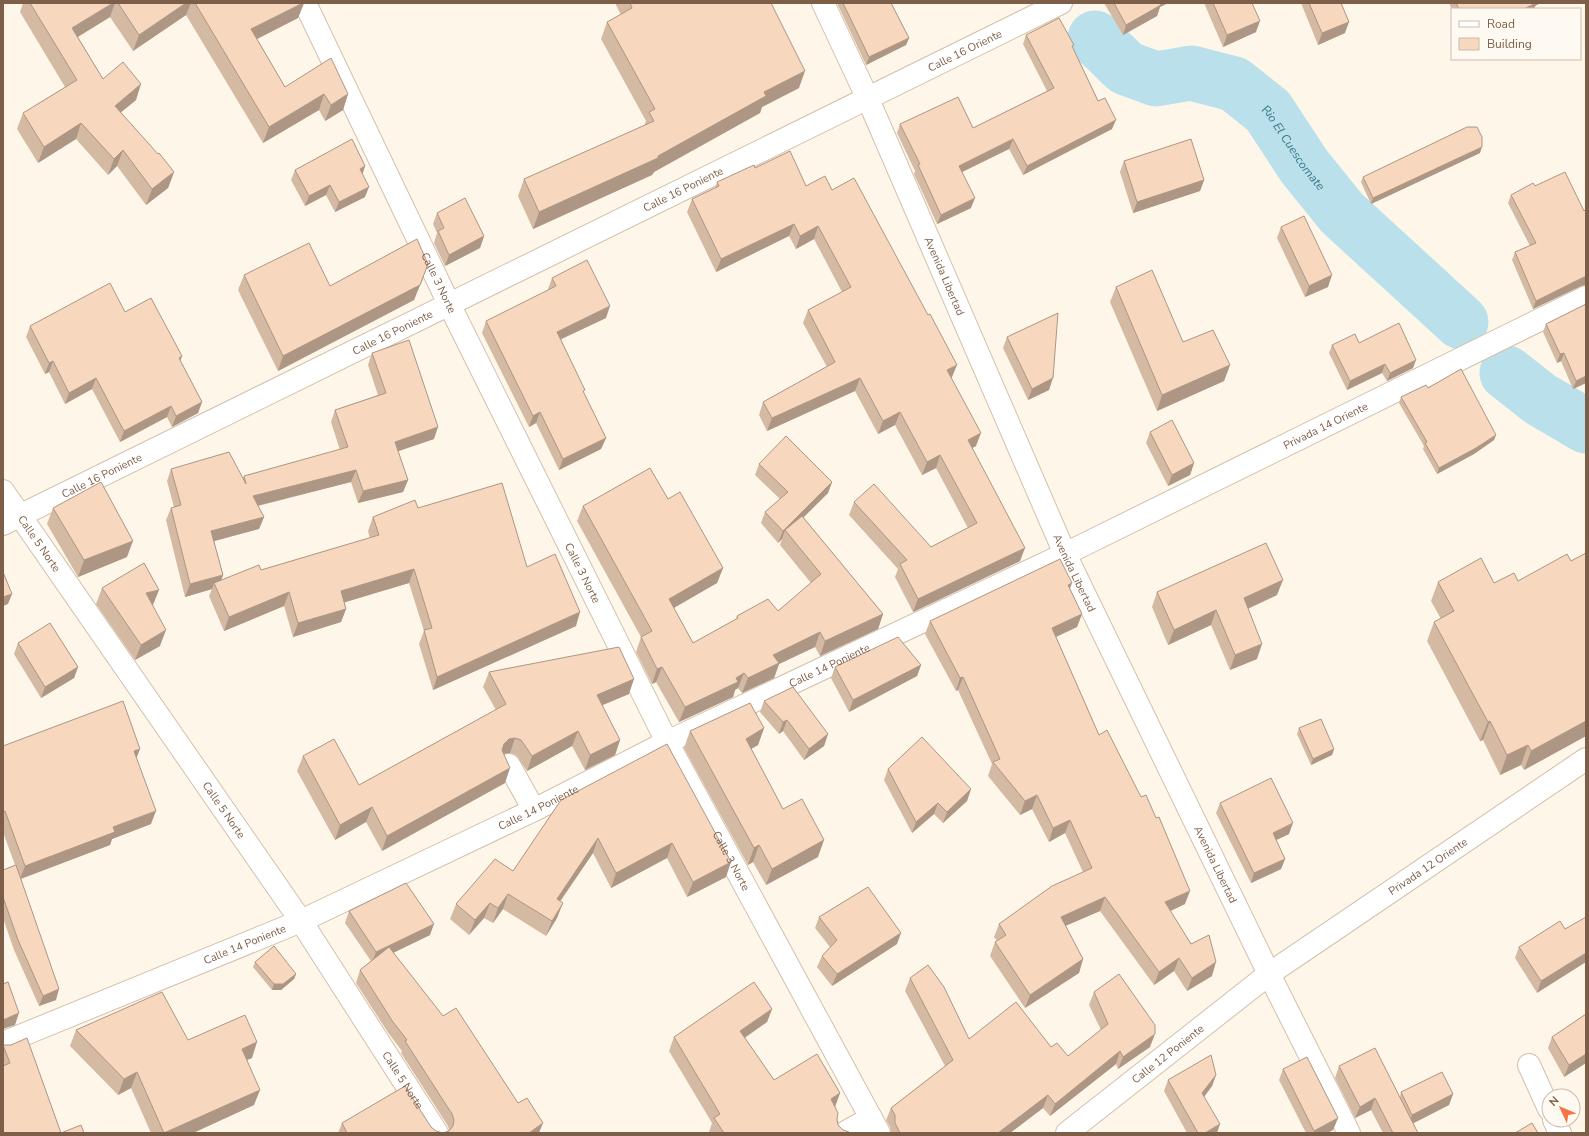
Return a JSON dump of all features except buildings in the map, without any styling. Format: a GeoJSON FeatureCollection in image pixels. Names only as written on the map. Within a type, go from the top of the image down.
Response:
{"type":"FeatureCollection","features":[{"type":"Feature","properties":{"kind":"street","name":"Calle 3 Norte"},"geometry":{"type":"LineString","coordinates":[[305,3],[449,304],[667,742],[875,1125]]}},
{"type":"Feature","properties":{"kind":"street","name":"Avenida Libertad"},"geometry":{"type":"LineString","coordinates":[[823,3],[868,99],[1065,554],[1269,974],[1349,1133]]}},
{"type":"Feature","properties":{"kind":"street","name":"Calle 16 Oriente"},"geometry":{"type":"LineString","coordinates":[[868,99],[1061,3]]}},
{"type":"Feature","properties":{"kind":"street","name":"Calle 16 Poniente"},"geometry":{"type":"LineString","coordinates":[[11,520],[868,99]]}},
{"type":"Feature","properties":{"kind":"street","name":"Privada 14 Oriente"},"geometry":{"type":"LineString","coordinates":[[1065,554],[1586,297]]}},
{"type":"Feature","properties":{"kind":"street","name":"Calle 5 Norte"},"geometry":{"type":"LineString","coordinates":[[3,491],[11,520],[301,921],[437,1133]]}},
{"type":"Feature","properties":{"kind":"street","name":"Calle 14 Poniente"},"geometry":{"type":"LineString","coordinates":[[3,1043],[301,921],[534,810],[667,742],[1065,554]]}},
{"type":"Feature","properties":{"kind":"street","name":"Privada 12 Oriente"},"geometry":{"type":"LineString","coordinates":[[1269,974],[1586,759]]}},
{"type":"Feature","properties":{"kind":"street"},"geometry":{"type":"LineString","coordinates":[[509,765],[534,810]]}},
{"type":"Feature","properties":{"kind":"street","name":"Calle 12 Poniente"},"geometry":{"type":"LineString","coordinates":[[1067,1133],[1269,974]]}},
{"type":"Feature","properties":{"kind":"street"},"geometry":{"type":"LineString","coordinates":[[1528,1065],[1541,1092]]}},
{"type":"Feature","properties":{"kind":"street"},"geometry":{"type":"LineString","coordinates":[[844,1133],[875,1125]]}},
{"type":"Feature","properties":{"kind":"waterway","name":"Rio El Cuescomate"},"geometry":{"type":"LineString","coordinates":[[1095,38],[1126,68],[1156,79],[1191,73],[1234,84],[1268,111],[1304,166],[1342,213],[1461,322]]}},
{"type":"Feature","properties":{"kind":"waterway","name":"Rio El Cuescomate"},"geometry":{"type":"LineString","coordinates":[[1507,373],[1540,399],[1586,426]]}}]}
